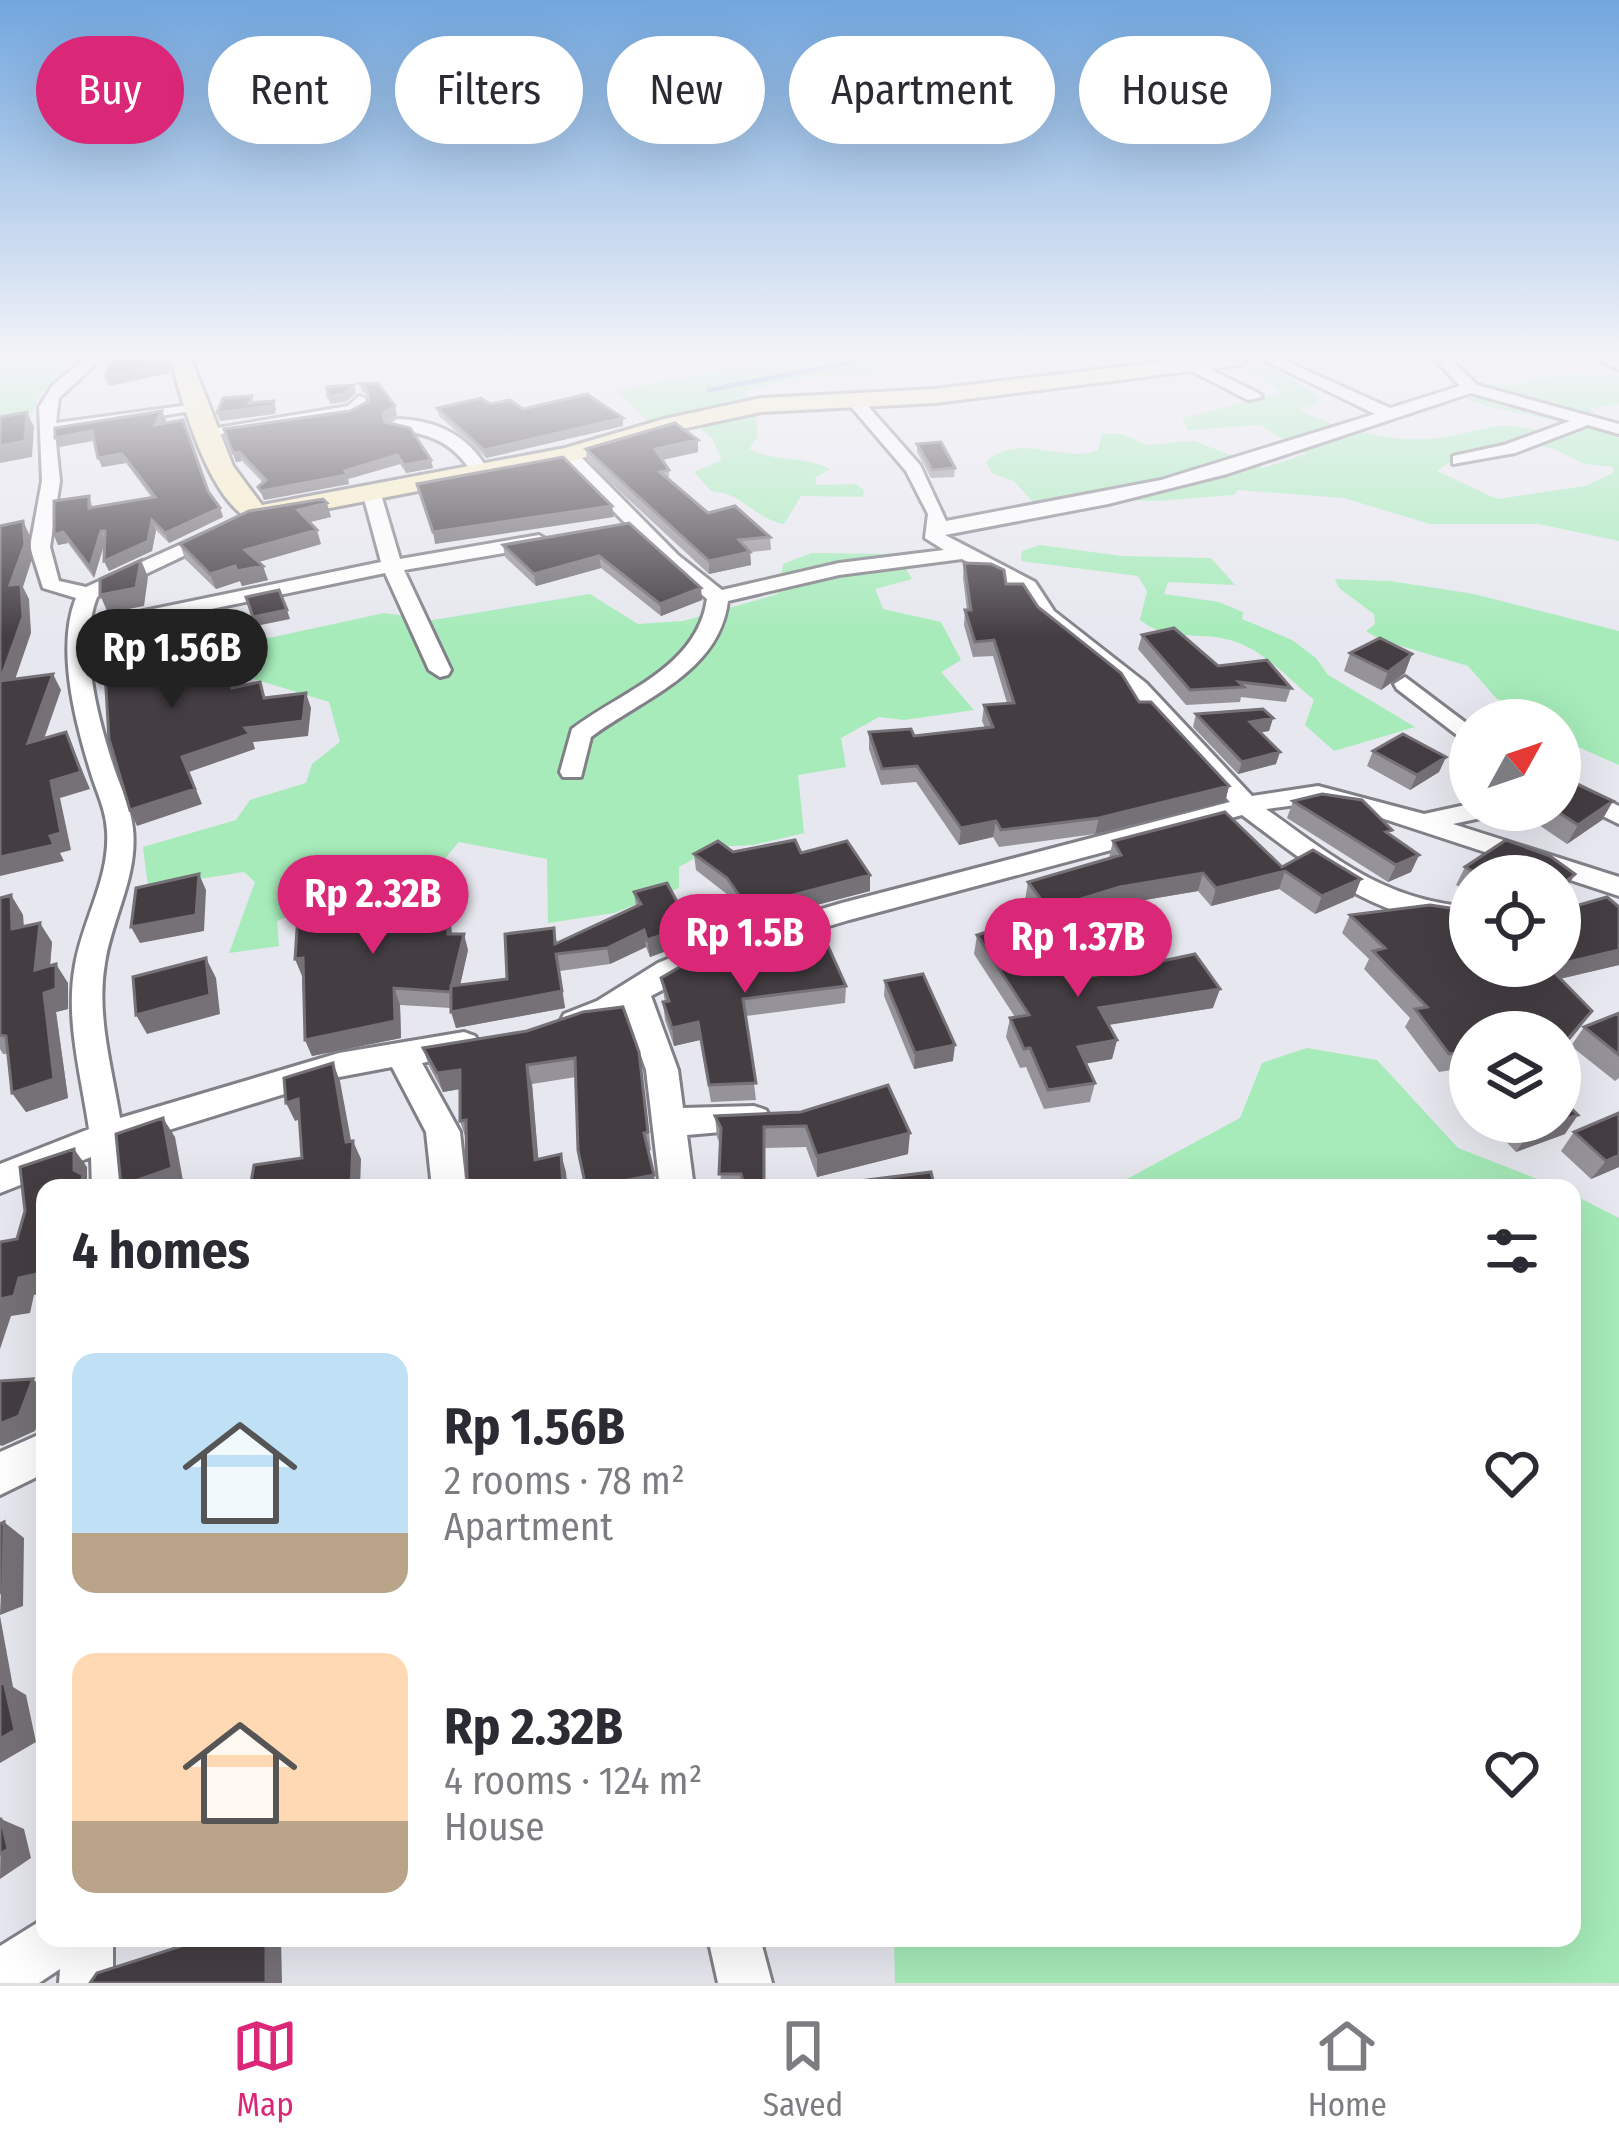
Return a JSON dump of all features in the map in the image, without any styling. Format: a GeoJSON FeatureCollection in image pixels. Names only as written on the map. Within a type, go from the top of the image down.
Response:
{"type":"FeatureCollection","features":[{"type":"Feature","properties":{"kind":"main road"},"geometry":{"type":"LineString","coordinates":[[218,452],[245,505],[257,514],[581,452]]}},
{"type":"Feature","properties":{"kind":"street"},"geometry":{"type":"LineString","coordinates":[[48,452],[51,481],[42,561],[57,589],[88,593]]}},
{"type":"Feature","properties":{"kind":"street"},"geometry":{"type":"LineString","coordinates":[[466,452],[479,470]]}},
{"type":"Feature","properties":{"kind":"street"},"geometry":{"type":"LineString","coordinates":[[899,452],[914,469],[937,514],[934,538],[1028,586],[1046,615],[1128,680],[1250,808],[1385,900],[1424,914],[1449,916]]}},
{"type":"Feature","properties":{"kind":"street"},"geometry":{"type":"LineString","coordinates":[[933,528],[1027,517],[1178,485],[1277,452]]}},
{"type":"Feature","properties":{"kind":"street"},"geometry":{"type":"LineString","coordinates":[[1459,460],[1495,452]]}},
{"type":"Feature","properties":{"kind":"street"},"geometry":{"type":"LineString","coordinates":[[569,455],[616,499],[624,526],[718,597],[719,616],[694,656],[580,734],[572,772]]}},
{"type":"Feature","properties":{"kind":"street"},"geometry":{"type":"LineString","coordinates":[[371,491],[392,566],[440,670]]}},
{"type":"Feature","properties":{"kind":"street"},"geometry":{"type":"LineString","coordinates":[[109,1179],[109,1135],[92,1036],[88,969],[122,863],[122,833],[93,735],[80,605],[88,593],[257,514]]}},
{"type":"Feature","properties":{"kind":"street"},"geometry":{"type":"LineString","coordinates":[[82,629],[392,566],[568,536]]}},
{"type":"Feature","properties":{"kind":"street"},"geometry":{"type":"LineString","coordinates":[[718,597],[839,569],[960,554]]}},
{"type":"Feature","properties":{"kind":"street"},"geometry":{"type":"LineString","coordinates":[[1405,684],[1449,721]]}},
{"type":"Feature","properties":{"kind":"street"},"geometry":{"type":"LineString","coordinates":[[1167,718],[1207,714]]}},
{"type":"Feature","properties":{"kind":"street"},"geometry":{"type":"LineString","coordinates":[[545,1034],[608,1009],[689,960],[820,918],[1280,797],[1318,794],[1424,821],[1619,891]]}},
{"type":"Feature","properties":{"kind":"street"},"geometry":{"type":"LineString","coordinates":[[1581,796],[1619,816]]}},
{"type":"Feature","properties":{"kind":"street"},"geometry":{"type":"LineString","coordinates":[[1424,821],[1449,816]]}},
{"type":"Feature","properties":{"kind":"street"},"geometry":{"type":"LineString","coordinates":[[1586,906],[1619,891]]}},
{"type":"Feature","properties":{"kind":"street"},"geometry":{"type":"LineString","coordinates":[[635,993],[662,1070],[676,1179]]}},
{"type":"Feature","properties":{"kind":"street"},"geometry":{"type":"LineString","coordinates":[[0,1179],[109,1135],[340,1065],[490,1041]]}},
{"type":"Feature","properties":{"kind":"street"},"geometry":{"type":"LineString","coordinates":[[401,1054],[443,1132],[447,1179]]}},
{"type":"Feature","properties":{"kind":"street"},"geometry":{"type":"LineString","coordinates":[[670,1123],[777,1118]]}},
{"type":"Feature","properties":{"kind":"street"},"geometry":{"type":"LineString","coordinates":[[0,1474],[36,1456]]}},
{"type":"Feature","properties":{"kind":"street"},"geometry":{"type":"LineString","coordinates":[[0,1978],[46,1947]]}},
{"type":"Feature","properties":{"kind":"street"},"geometry":{"type":"LineString","coordinates":[[86,1983],[87,1947]]}},
{"type":"Feature","properties":{"kind":"street"},"geometry":{"type":"LineString","coordinates":[[736,1947],[745,1983]]}},
{"type":"Feature","properties":{"kind":"green space"},"geometry":{"type":"Polygon","coordinates":[[[718,452],[756,452],[810,462],[830,469],[815,478],[817,485],[856,484],[864,490],[863,497],[801,496],[784,524],[733,496],[711,491],[694,472],[722,460],[718,452]]]}},
{"type":"Feature","properties":{"kind":"green space"},"geometry":{"type":"Polygon","coordinates":[[[1004,452],[1221,452],[1263,468],[1306,454],[1302,452],[1473,452],[1459,455],[1437,471],[1497,499],[1585,486],[1613,473],[1613,467],[1585,464],[1559,452],[1619,452],[1619,541],[1539,524],[1430,524],[1344,498],[1238,490],[1234,495],[1156,501],[1103,499],[1040,510],[1014,481],[993,474],[986,462],[1004,452]]]}},
{"type":"Feature","properties":{"kind":"green space"},"geometry":{"type":"Polygon","coordinates":[[[1040,545],[1122,556],[1211,558],[1235,585],[1168,582],[1164,594],[1219,602],[1243,612],[1242,619],[1292,640],[1316,658],[1328,675],[1415,727],[1334,751],[1305,725],[1314,700],[1264,657],[1230,640],[1152,628],[1140,620],[1147,591],[1138,576],[1021,561],[1022,551],[1040,545]]]}},
{"type":"Feature","properties":{"kind":"green space"},"geometry":{"type":"Polygon","coordinates":[[[812,553],[896,554],[912,579],[875,589],[883,609],[941,622],[961,660],[941,672],[974,710],[904,720],[879,717],[841,738],[846,767],[798,775],[804,833],[753,845],[715,847],[679,867],[679,888],[614,913],[548,923],[547,859],[459,842],[426,880],[387,884],[332,899],[277,921],[279,946],[229,953],[255,882],[244,872],[148,887],[143,847],[236,820],[250,800],[306,783],[312,764],[340,742],[329,702],[221,669],[193,648],[210,636],[235,631],[269,638],[384,613],[433,620],[590,594],[638,624],[683,621],[778,594],[783,564],[812,553]]]}},
{"type":"Feature","properties":{"kind":"green space"},"geometry":{"type":"Polygon","coordinates":[[[1335,579],[1390,581],[1474,594],[1619,631],[1619,765],[1581,748],[1581,699],[1498,699],[1468,666],[1381,640],[1366,631],[1375,624],[1374,614],[1339,588],[1335,579]]]}},
{"type":"Feature","properties":{"kind":"green space"},"geometry":{"type":"Polygon","coordinates":[[[1307,1048],[1377,1060],[1449,1143],[1538,1179],[1127,1179],[1240,1118],[1262,1063],[1307,1048]]]}},
{"type":"Feature","properties":{"kind":"green space"},"geometry":{"type":"Polygon","coordinates":[[[1581,1199],[1619,1218],[1619,1983],[895,1983],[894,1947],[1581,1947],[1581,1199]]]}},
{"type":"Feature","properties":{"kind":"building"},"geometry":{"type":"Polygon","coordinates":[[[97,452],[194,452],[208,491],[220,508],[165,533],[152,520],[148,541],[104,561],[105,531],[101,531],[90,567],[63,532],[54,535],[54,501],[89,496],[89,508],[155,497],[122,454],[98,458],[97,452]]]}},
{"type":"Feature","properties":{"kind":"building"},"geometry":{"type":"Polygon","coordinates":[[[232,452],[425,452],[431,460],[404,465],[397,455],[345,471],[347,475],[261,491],[258,487],[266,480],[239,452],[232,452]]]}},
{"type":"Feature","properties":{"kind":"building"},"geometry":{"type":"Polygon","coordinates":[[[589,452],[657,452],[669,470],[660,472],[708,513],[735,506],[770,537],[739,540],[750,552],[709,561],[589,452]]]}},
{"type":"Feature","properties":{"kind":"building"},"geometry":{"type":"Polygon","coordinates":[[[921,452],[946,452],[955,468],[932,470],[921,452]]]}},
{"type":"Feature","properties":{"kind":"building"},"geometry":{"type":"Polygon","coordinates":[[[563,457],[612,506],[433,532],[417,484],[563,457]]]}},
{"type":"Feature","properties":{"kind":"building"},"geometry":{"type":"Polygon","coordinates":[[[323,499],[327,503],[298,510],[317,530],[245,550],[263,566],[237,571],[235,566],[210,574],[180,544],[249,511],[323,499]]]}},
{"type":"Feature","properties":{"kind":"building"},"geometry":{"type":"Polygon","coordinates":[[[23,521],[25,544],[10,585],[21,584],[23,617],[0,681],[0,526],[23,521]]]}},
{"type":"Feature","properties":{"kind":"building"},"geometry":{"type":"Polygon","coordinates":[[[629,523],[701,588],[660,604],[599,556],[534,574],[503,545],[629,523]]]}},
{"type":"Feature","properties":{"kind":"building"},"geometry":{"type":"Polygon","coordinates":[[[141,560],[136,588],[100,595],[100,579],[141,560]]]}},
{"type":"Feature","properties":{"kind":"building"},"geometry":{"type":"Polygon","coordinates":[[[964,563],[991,564],[1004,570],[1006,584],[1023,584],[1038,607],[1121,673],[1139,702],[1151,702],[1229,786],[1099,818],[1001,830],[996,821],[961,828],[917,766],[882,769],[869,732],[911,729],[914,736],[993,727],[984,705],[1014,703],[994,640],[975,642],[965,610],[971,610],[964,563]]]}},
{"type":"Feature","properties":{"kind":"building"},"geometry":{"type":"Polygon","coordinates":[[[279,590],[287,610],[253,617],[246,597],[279,590]]]}},
{"type":"Feature","properties":{"kind":"building"},"geometry":{"type":"Polygon","coordinates":[[[135,614],[134,620],[145,618],[156,642],[176,640],[170,681],[229,670],[232,688],[260,682],[264,698],[306,693],[303,721],[245,728],[250,734],[182,757],[195,789],[130,810],[109,739],[105,672],[99,673],[103,620],[135,614]]]}},
{"type":"Feature","properties":{"kind":"building"},"geometry":{"type":"Polygon","coordinates":[[[1174,628],[1218,666],[1267,660],[1291,688],[1239,682],[1244,687],[1190,690],[1142,635],[1174,628]]]}},
{"type":"Feature","properties":{"kind":"building"},"geometry":{"type":"Polygon","coordinates":[[[1380,638],[1412,654],[1388,672],[1350,653],[1380,638]]]}},
{"type":"Feature","properties":{"kind":"building"},"geometry":{"type":"Polygon","coordinates":[[[53,674],[28,743],[66,732],[81,772],[51,781],[61,833],[50,836],[54,845],[0,857],[0,681],[53,674]]]}},
{"type":"Feature","properties":{"kind":"building"},"geometry":{"type":"Polygon","coordinates":[[[1263,709],[1273,718],[1250,722],[1280,752],[1242,762],[1196,714],[1263,709]]]}},
{"type":"Feature","properties":{"kind":"building"},"geometry":{"type":"Polygon","coordinates":[[[1403,734],[1446,757],[1417,775],[1373,751],[1403,734]]]}},
{"type":"Feature","properties":{"kind":"building"},"geometry":{"type":"Polygon","coordinates":[[[1581,786],[1613,801],[1581,823],[1581,786]]]}},
{"type":"Feature","properties":{"kind":"building"},"geometry":{"type":"Polygon","coordinates":[[[1322,794],[1362,800],[1392,830],[1386,832],[1419,855],[1396,865],[1293,801],[1322,794]]]}},
{"type":"Feature","properties":{"kind":"building"},"geometry":{"type":"Polygon","coordinates":[[[1225,812],[1282,867],[1313,850],[1361,879],[1322,896],[1285,871],[1216,888],[1203,873],[1120,887],[1048,909],[1028,882],[1121,855],[1113,841],[1225,812]]]}},
{"type":"Feature","properties":{"kind":"building"},"geometry":{"type":"Polygon","coordinates":[[[795,840],[801,853],[847,841],[870,875],[747,907],[727,878],[694,854],[718,841],[733,852],[795,840]]]}},
{"type":"Feature","properties":{"kind":"building"},"geometry":{"type":"Polygon","coordinates":[[[1506,840],[1547,855],[1483,855],[1506,840]]]}},
{"type":"Feature","properties":{"kind":"building"},"geometry":{"type":"Polygon","coordinates":[[[199,874],[196,915],[131,927],[136,888],[199,874]]]}},
{"type":"Feature","properties":{"kind":"building"},"geometry":{"type":"Polygon","coordinates":[[[399,882],[397,895],[444,887],[448,934],[464,934],[450,992],[394,988],[395,1021],[305,1040],[303,958],[295,959],[298,914],[360,905],[364,884],[399,882]]]}},
{"type":"Feature","properties":{"kind":"building"},"geometry":{"type":"Polygon","coordinates":[[[667,883],[690,926],[647,940],[644,930],[607,948],[556,954],[562,991],[451,1012],[451,986],[507,979],[505,934],[554,928],[555,944],[641,904],[634,892],[667,883]]]}},
{"type":"Feature","properties":{"kind":"building"},"geometry":{"type":"Polygon","coordinates":[[[11,895],[12,929],[40,923],[35,970],[56,964],[56,989],[44,993],[54,1079],[12,1093],[6,1036],[0,1035],[0,898],[11,895]]]}},
{"type":"Feature","properties":{"kind":"building"},"geometry":{"type":"Polygon","coordinates":[[[1607,897],[1619,907],[1619,950],[1581,959],[1581,904],[1607,897]]]}},
{"type":"Feature","properties":{"kind":"building"},"geometry":{"type":"Polygon","coordinates":[[[1430,905],[1449,908],[1449,987],[1569,987],[1592,1011],[1581,1024],[1581,1011],[1449,1011],[1449,1054],[1415,1009],[1427,1007],[1373,951],[1385,948],[1350,915],[1430,905]]]}},
{"type":"Feature","properties":{"kind":"building"},"geometry":{"type":"Polygon","coordinates":[[[815,917],[846,986],[743,999],[756,1083],[709,1085],[698,1022],[672,1028],[661,978],[685,964],[802,942],[793,923],[815,917]]]}},
{"type":"Feature","properties":{"kind":"building"},"geometry":{"type":"Polygon","coordinates":[[[1020,921],[1069,981],[1195,954],[1220,989],[1099,1008],[1117,1040],[1078,1047],[1095,1083],[1048,1090],[1030,1048],[1024,1049],[1010,1018],[1029,1015],[977,935],[1020,921]]]}},
{"type":"Feature","properties":{"kind":"building"},"geometry":{"type":"Polygon","coordinates":[[[206,958],[210,995],[136,1015],[133,977],[206,958]]]}},
{"type":"Feature","properties":{"kind":"building"},"geometry":{"type":"Polygon","coordinates":[[[923,974],[955,1045],[915,1053],[885,981],[923,974]]]}},
{"type":"Feature","properties":{"kind":"building"},"geometry":{"type":"Polygon","coordinates":[[[623,1007],[639,1052],[648,1132],[644,1133],[654,1175],[584,1179],[578,1150],[575,1058],[527,1065],[535,1160],[561,1154],[562,1179],[467,1179],[460,1070],[437,1073],[423,1048],[527,1031],[583,1012],[623,1007]]]}},
{"type":"Feature","properties":{"kind":"building"},"geometry":{"type":"Polygon","coordinates":[[[1619,1013],[1619,1055],[1584,1027],[1619,1013]]]}},
{"type":"Feature","properties":{"kind":"building"},"geometry":{"type":"Polygon","coordinates":[[[333,1063],[346,1142],[353,1141],[351,1179],[252,1179],[254,1165],[302,1158],[298,1099],[286,1103],[284,1078],[333,1063]]]}},
{"type":"Feature","properties":{"kind":"building"},"geometry":{"type":"Polygon","coordinates":[[[888,1085],[910,1133],[817,1156],[806,1126],[764,1127],[764,1179],[719,1174],[721,1128],[715,1116],[801,1112],[888,1085]]]}},
{"type":"Feature","properties":{"kind":"building"},"geometry":{"type":"Polygon","coordinates":[[[1619,1113],[1619,1155],[1606,1161],[1581,1138],[1581,1129],[1619,1113]]]}},
{"type":"Feature","properties":{"kind":"building"},"geometry":{"type":"Polygon","coordinates":[[[163,1118],[172,1168],[141,1179],[120,1179],[116,1134],[163,1118]]]}},
{"type":"Feature","properties":{"kind":"building"},"geometry":{"type":"Polygon","coordinates":[[[74,1149],[74,1170],[83,1175],[82,1179],[36,1179],[36,1274],[19,1278],[14,1296],[0,1299],[0,1242],[17,1239],[25,1211],[20,1167],[74,1149]]]}},
{"type":"Feature","properties":{"kind":"building"},"geometry":{"type":"Polygon","coordinates":[[[931,1172],[933,1179],[876,1179],[931,1172]]]}},
{"type":"Feature","properties":{"kind":"building"},"geometry":{"type":"Polygon","coordinates":[[[33,1379],[19,1416],[0,1424],[0,1381],[33,1379]]]}},
{"type":"Feature","properties":{"kind":"building"},"geometry":{"type":"Polygon","coordinates":[[[4,1522],[3,1592],[0,1593],[0,1524],[4,1522]]]}},
{"type":"Feature","properties":{"kind":"building"},"geometry":{"type":"Polygon","coordinates":[[[4,1682],[15,1730],[0,1739],[0,1684],[4,1682]]]}},
{"type":"Feature","properties":{"kind":"building"},"geometry":{"type":"Polygon","coordinates":[[[0,1819],[8,1849],[0,1854],[0,1819]]]}},
{"type":"Feature","properties":{"kind":"building"},"geometry":{"type":"Polygon","coordinates":[[[179,1947],[266,1947],[266,1983],[90,1983],[97,1973],[179,1947]]]}}]}
